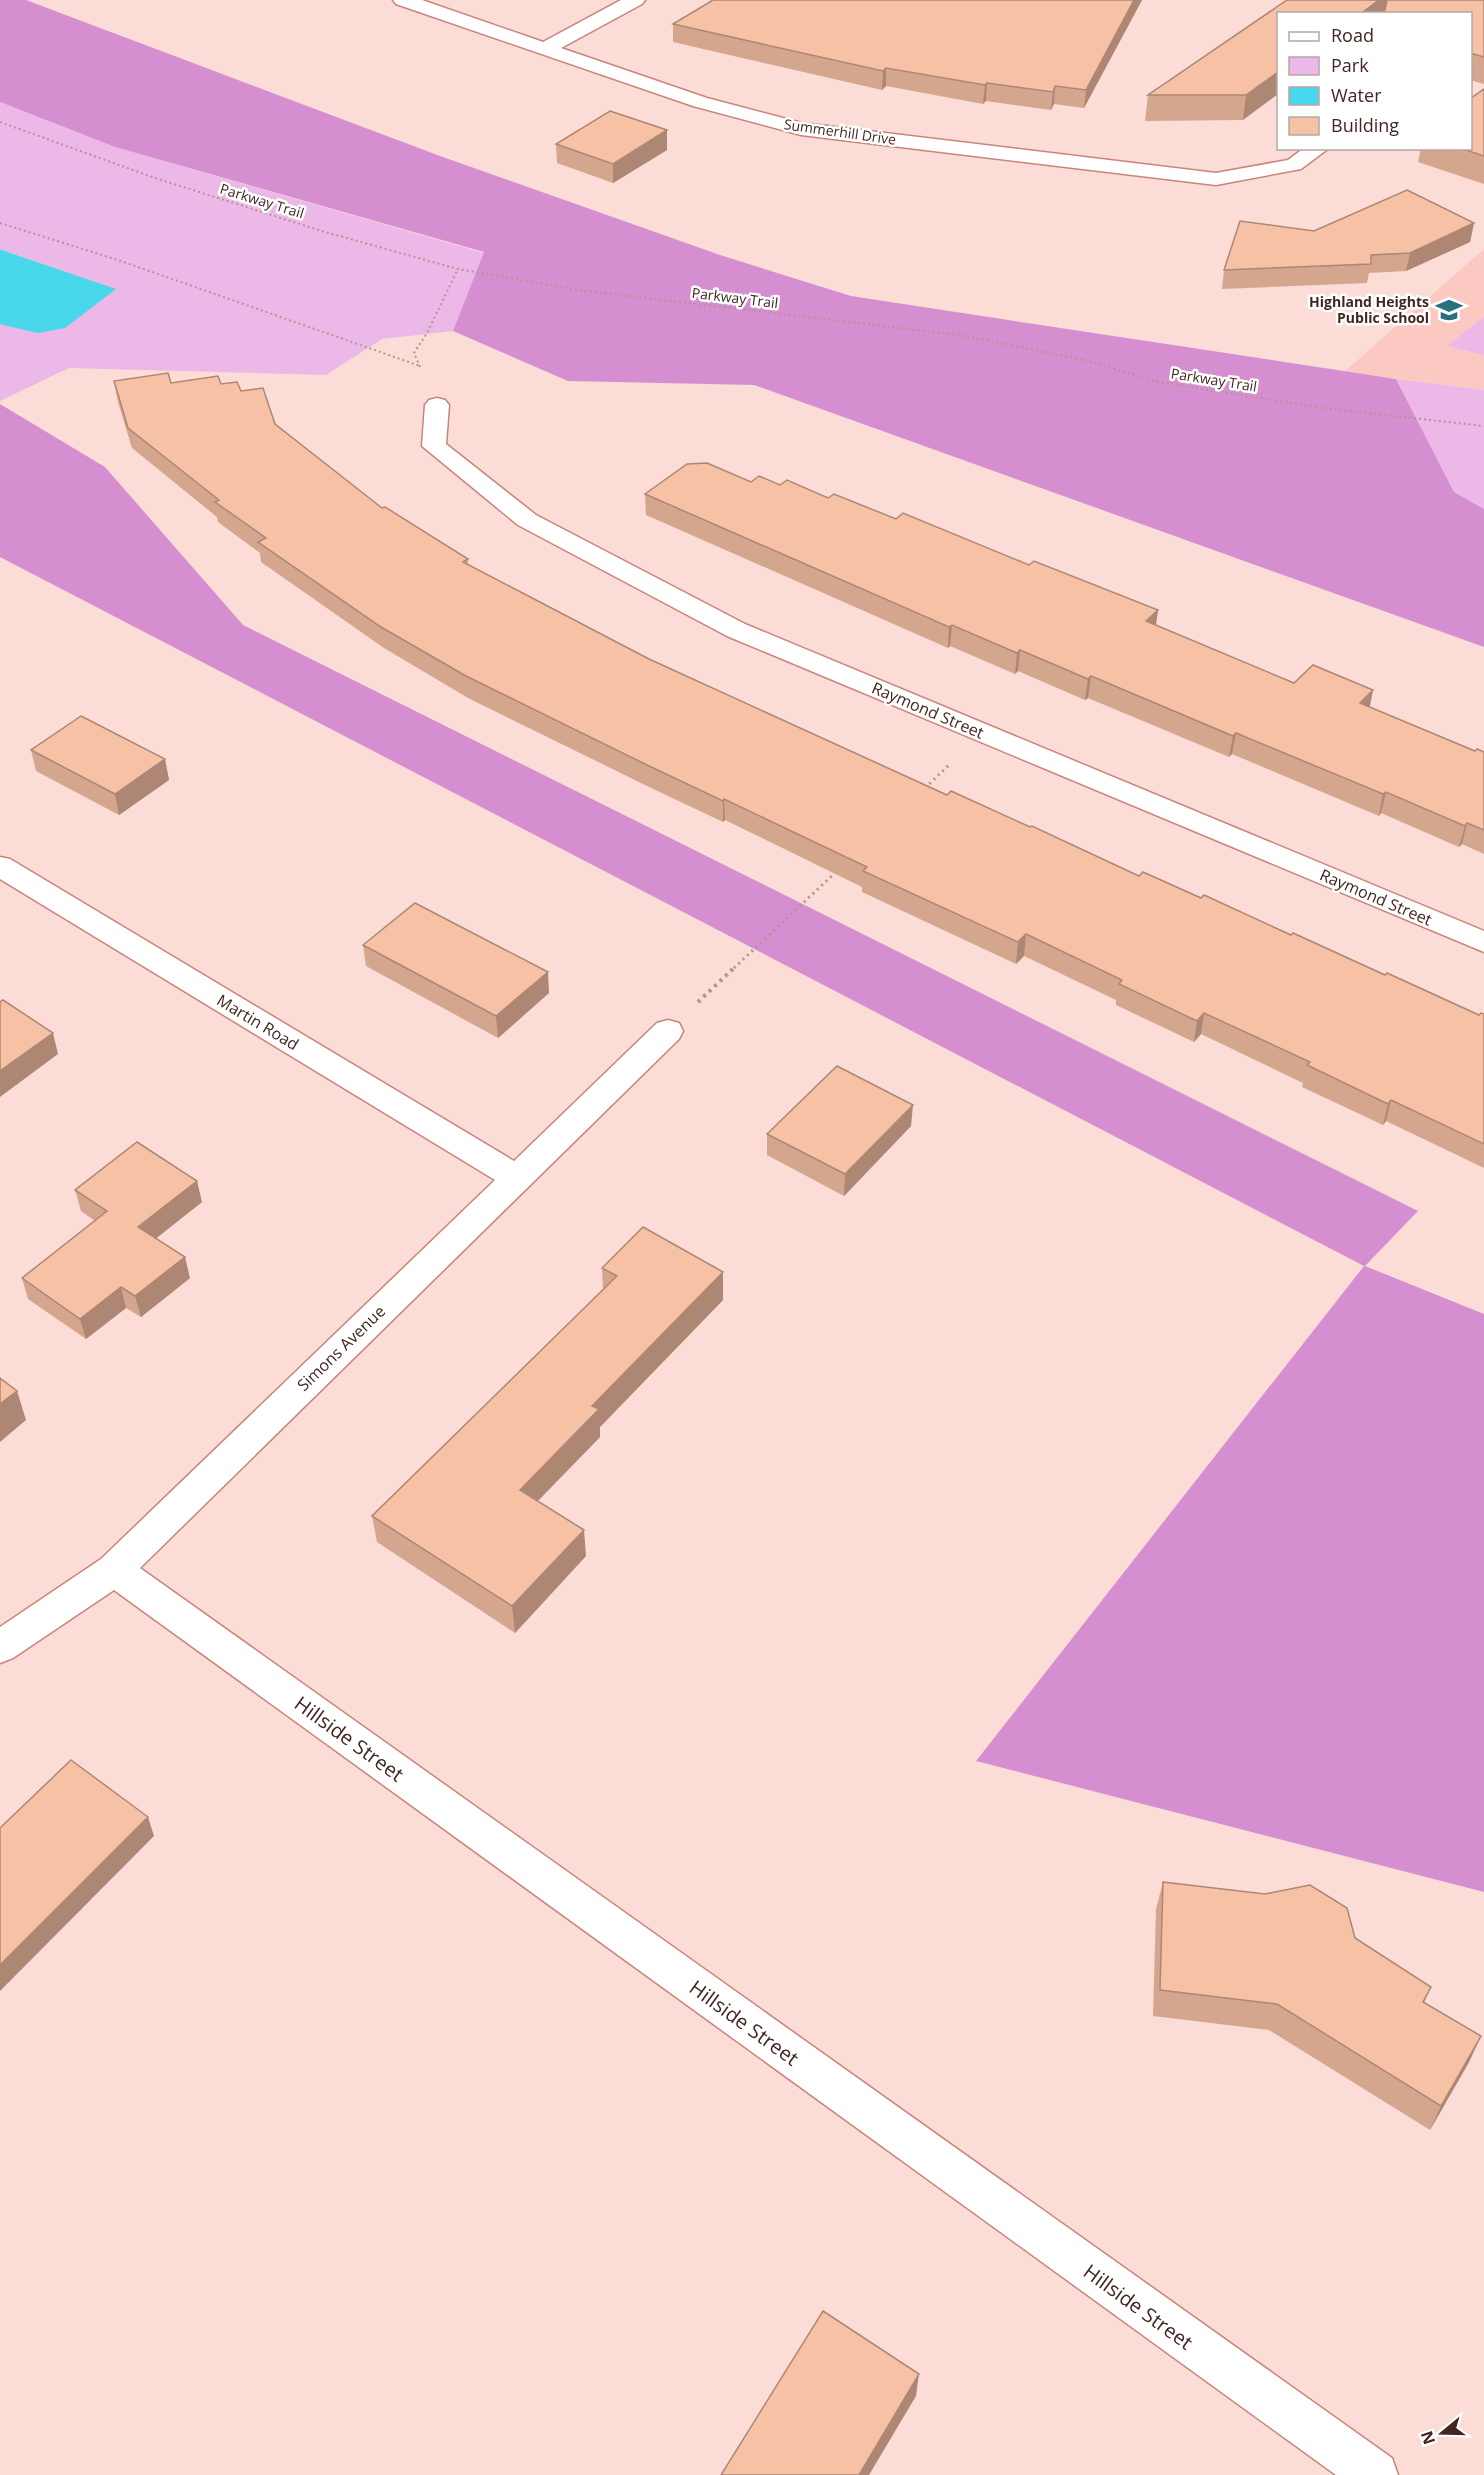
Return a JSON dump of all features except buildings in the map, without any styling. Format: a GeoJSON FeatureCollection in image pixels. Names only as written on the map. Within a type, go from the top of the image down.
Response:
{"type":"FeatureCollection","features":[{"type":"Feature","properties":{"kind":"street","name":"Summerhill Drive"},"geometry":{"type":"LineString","coordinates":[[403,0],[700,102],[801,129],[1216,179],[1294,165],[1316,150]]}},
{"type":"Feature","properties":{"kind":"street"},"geometry":{"type":"LineString","coordinates":[[544,49],[635,0]]}},
{"type":"Feature","properties":{"kind":"street","name":"Raymond Street"},"geometry":{"type":"LineString","coordinates":[[437,405],[434,446],[527,520],[736,630],[1484,942]]}},
{"type":"Feature","properties":{"kind":"street","name":"Martin Road"},"geometry":{"type":"LineString","coordinates":[[0,866],[516,1177]]}},
{"type":"Feature","properties":{"kind":"street","name":"Simons Avenue"},"geometry":{"type":"LineString","coordinates":[[0,1647],[114,1570],[668,1031]]}},
{"type":"Feature","properties":{"kind":"street","name":"Hillside Street"},"geometry":{"type":"LineString","coordinates":[[114,1570],[1349,2468]]}},
{"type":"Feature","properties":{"kind":"path","name":"Parkway Trail"},"geometry":{"type":"LineString","coordinates":[[0,122],[166,182],[325,232],[458,269],[578,290],[960,335],[1084,360],[1160,382],[1323,408],[1484,426]]}},
{"type":"Feature","properties":{"kind":"path"},"geometry":{"type":"LineString","coordinates":[[0,223],[121,261],[420,366]]}},
{"type":"Feature","properties":{"kind":"path"},"geometry":{"type":"LineString","coordinates":[[437,405],[414,353],[427,333],[458,269]]}},
{"type":"Feature","properties":{"kind":"path"},"geometry":{"type":"LineString","coordinates":[[917,796],[984,734]]}},
{"type":"Feature","properties":{"kind":"path"},"geometry":{"type":"LineString","coordinates":[[668,1031],[840,869]]}},
{"type":"Feature","properties":{"kind":"shaded area"},"geometry":{"type":"Polygon","coordinates":[[[0,0],[26,0],[440,156],[720,255],[851,296],[1396,379],[1454,492],[1484,509],[1484,647],[754,385],[568,381],[453,331],[484,252],[115,147],[0,102],[0,0]]]}},
{"type":"Feature","properties":{"kind":"shaded area","name":"Highland Heights Public School"},"geometry":{"type":"Polygon","coordinates":[[[1484,249],[1484,390],[1344,372],[1484,249]]]}},
{"type":"Feature","properties":{"kind":"shaded area"},"geometry":{"type":"Polygon","coordinates":[[[0,404],[105,467],[243,625],[1418,1211],[1365,1266],[1484,1314],[1484,1892],[976,1761],[1364,1266],[0,557],[0,404]]]}},
{"type":"Feature","properties":{"kind":"green space"},"geometry":{"type":"Polygon","coordinates":[[[0,102],[115,147],[484,253],[453,331],[382,339],[326,375],[69,368],[0,401],[0,324],[3,325],[115,289],[0,249],[0,102]]]}},
{"type":"Feature","properties":{"kind":"green space"},"geometry":{"type":"Polygon","coordinates":[[[1484,317],[1484,355],[1447,346],[1484,317]]]}},
{"type":"Feature","properties":{"kind":"green space"},"geometry":{"type":"Polygon","coordinates":[[[1396,379],[1484,390],[1484,509],[1454,492],[1396,379]]]}},
{"type":"Feature","properties":{"kind":"water"},"geometry":{"type":"Polygon","coordinates":[[[0,249],[116,289],[65,328],[38,333],[0,324],[0,249]]]}},
{"type":"Feature","properties":{"kind":"place","name":"Highland Heights Public School"},"geometry":{"type":"Point","coordinates":[1449,310]}}]}
